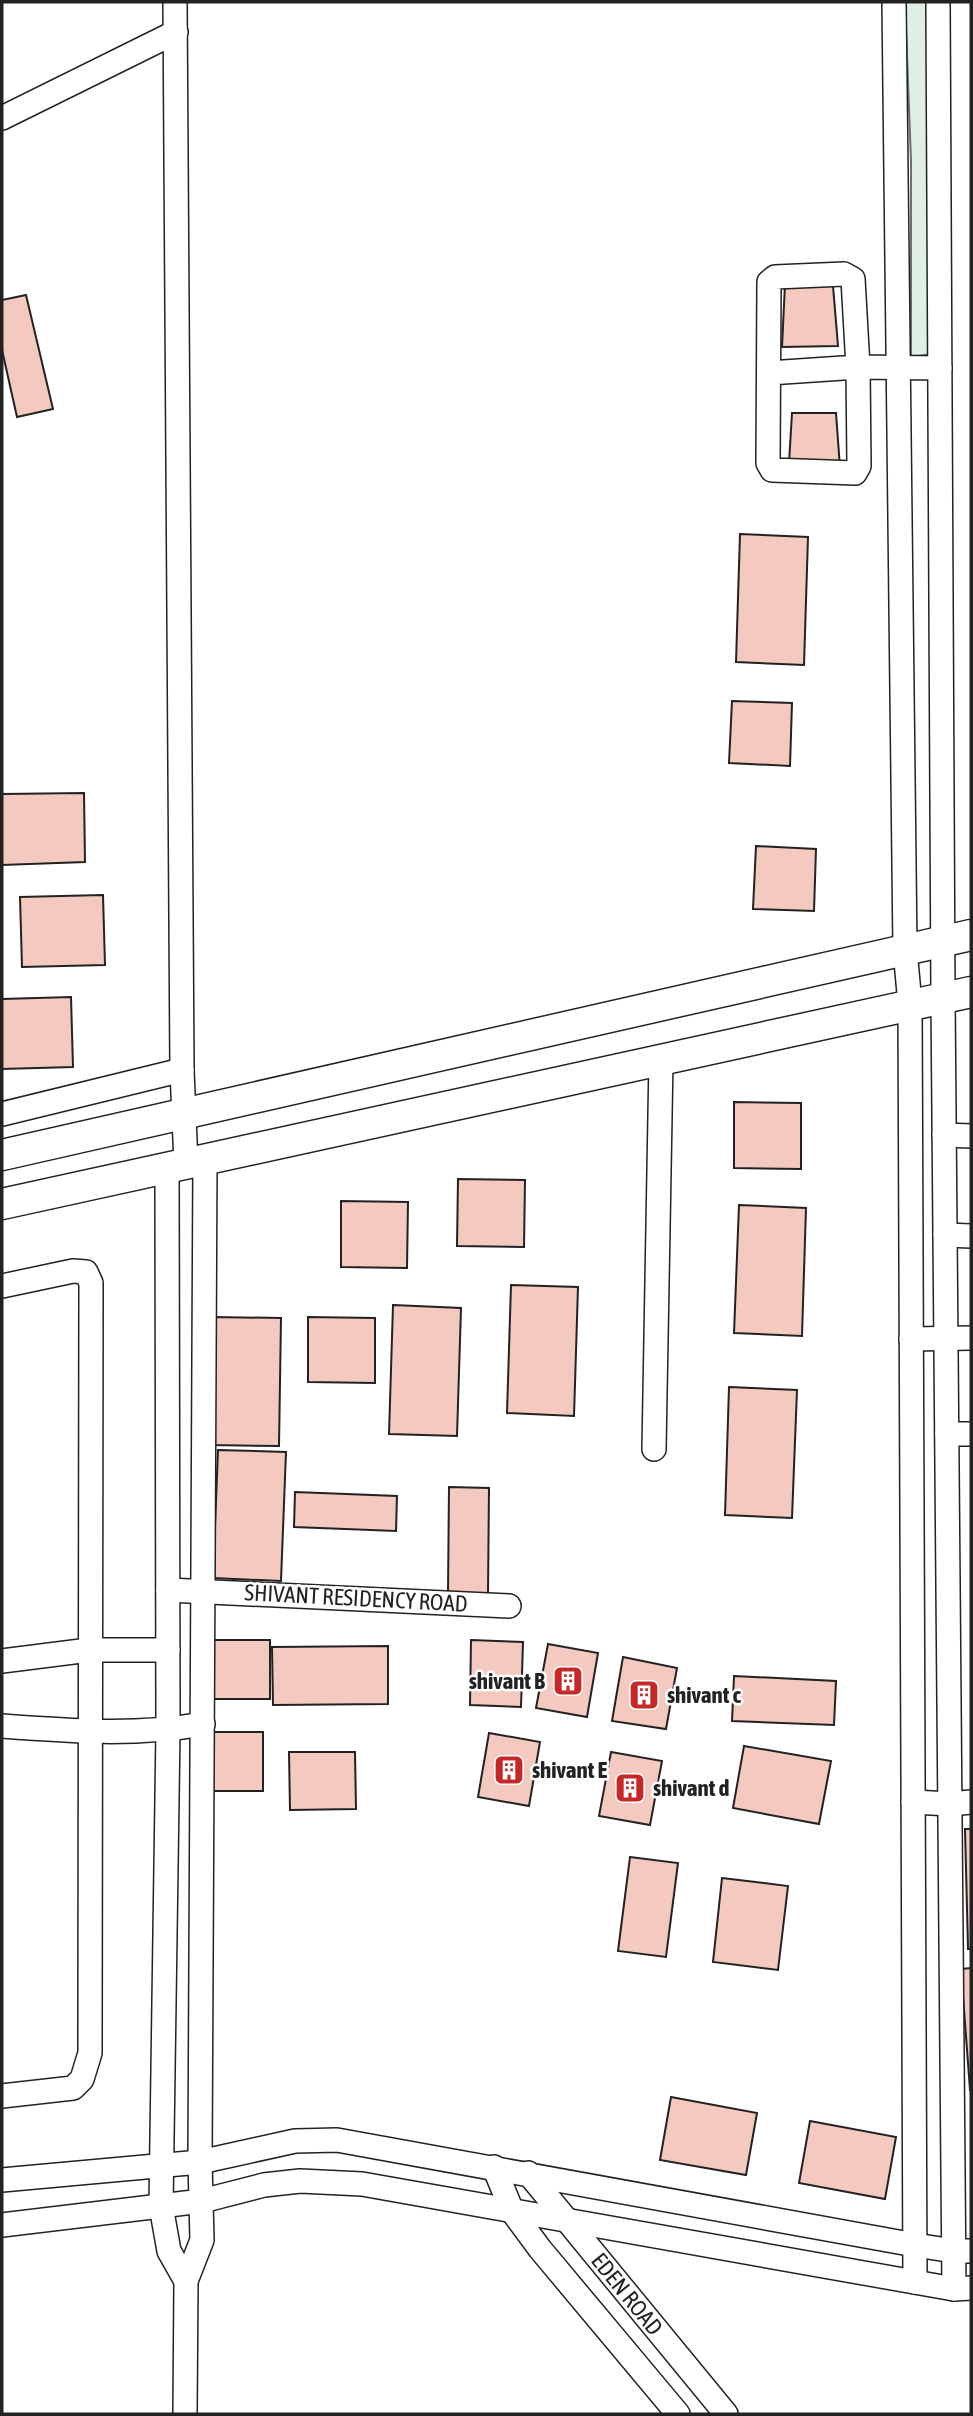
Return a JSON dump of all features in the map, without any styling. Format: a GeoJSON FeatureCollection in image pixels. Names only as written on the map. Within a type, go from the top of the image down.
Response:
{"type":"FeatureCollection","features":[{"type":"Feature","properties":{"kind":"main road"},"geometry":{"type":"LineString","coordinates":[[2,1156],[958,938]]}},
{"type":"Feature","properties":{"kind":"main road"},"geometry":{"type":"LineString","coordinates":[[2,1204],[957,995]]}},
{"type":"Feature","properties":{"kind":"street"},"geometry":{"type":"LineString","coordinates":[[175,2],[182,1070],[204,1591],[200,2162],[202,2240],[186,2281],[185,2414]]}},
{"type":"Feature","properties":{"kind":"street"},"geometry":{"type":"LineString","coordinates":[[894,2],[905,950],[910,1004],[915,2282]]}},
{"type":"Feature","properties":{"kind":"street"},"geometry":{"type":"LineString","coordinates":[[2,2225],[202,2201],[264,2185],[300,2180],[326,2181],[362,2184],[915,2282],[963,2288],[961,1803],[947,1434],[944,1135],[957,995],[958,938],[940,368],[938,2]]}},
{"type":"Feature","properties":{"kind":"street"},"geometry":{"type":"LineString","coordinates":[[2,118],[176,32]]}},
{"type":"Feature","properties":{"kind":"street"},"geometry":{"type":"LineString","coordinates":[[844,274],[853,279],[858,367],[859,466],[855,473],[772,470],[768,463],[769,282],[775,276],[844,274]]}},
{"type":"Feature","properties":{"kind":"street"},"geometry":{"type":"LineString","coordinates":[[769,373],[858,367],[940,368]]}},
{"type":"Feature","properties":{"kind":"street"},"geometry":{"type":"LineString","coordinates":[[654,1449],[661,1060]]}},
{"type":"Feature","properties":{"kind":"street"},"geometry":{"type":"LineString","coordinates":[[2,1114],[182,1070]]}},
{"type":"Feature","properties":{"kind":"street"},"geometry":{"type":"LineString","coordinates":[[944,1135],[971,1136]]}},
{"type":"Feature","properties":{"kind":"street"},"geometry":{"type":"LineString","coordinates":[[186,1164],[168,1590],[161,2206],[169,2251],[186,2281]]}},
{"type":"Feature","properties":{"kind":"street"},"geometry":{"type":"LineString","coordinates":[[946,1235],[971,1236]]}},
{"type":"Feature","properties":{"kind":"street"},"geometry":{"type":"LineString","coordinates":[[2,1286],[73,1271],[86,1272],[91,1283],[90,2053],[82,2079],[73,2088],[2,2095]]}},
{"type":"Feature","properties":{"kind":"street"},"geometry":{"type":"LineString","coordinates":[[911,1339],[971,1338]]}},
{"type":"Feature","properties":{"kind":"street"},"geometry":{"type":"LineString","coordinates":[[947,1434],[971,1434]]}},
{"type":"Feature","properties":{"kind":"street","name":"SHIVANT RESIDENCY ROAD"},"geometry":{"type":"LineString","coordinates":[[168,1590],[509,1606]]}},
{"type":"Feature","properties":{"kind":"street"},"geometry":{"type":"LineString","coordinates":[[2,1661],[89,1650],[168,1650]]}},
{"type":"Feature","properties":{"kind":"street"},"geometry":{"type":"LineString","coordinates":[[2,1726],[89,1732],[168,1730],[203,1724]]}},
{"type":"Feature","properties":{"kind":"street"},"geometry":{"type":"LineString","coordinates":[[913,1802],[961,1803]]}},
{"type":"Feature","properties":{"kind":"street"},"geometry":{"type":"LineString","coordinates":[[2,2180],[200,2162],[295,2141],[337,2140],[915,2245],[963,2251]]}},
{"type":"Feature","properties":{"kind":"street","name":"EDEN ROAD"},"geometry":{"type":"LineString","coordinates":[[494,2167],[512,2211],[540,2249],[678,2414]]}},
{"type":"Feature","properties":{"kind":"street","name":"EDEN ROAD"},"geometry":{"type":"LineString","coordinates":[[528,2173],[726,2414]]}},
{"type":"Feature","properties":{"kind":"green space"},"geometry":{"type":"Polygon","coordinates":[[[905,2],[929,2],[932,354],[911,357],[911,161],[905,2]]]}},
{"type":"Feature","properties":{"kind":"building"},"geometry":{"type":"Polygon","coordinates":[[[785,284],[833,286],[838,346],[782,347],[785,284]]]}},
{"type":"Feature","properties":{"kind":"building"},"geometry":{"type":"Polygon","coordinates":[[[26,295],[53,409],[17,417],[2,350],[2,300],[26,295]]]}},
{"type":"Feature","properties":{"kind":"building"},"geometry":{"type":"Polygon","coordinates":[[[792,413],[836,413],[840,468],[789,463],[792,413]]]}},
{"type":"Feature","properties":{"kind":"building"},"geometry":{"type":"Polygon","coordinates":[[[740,534],[808,537],[804,665],[736,662],[740,534]]]}},
{"type":"Feature","properties":{"kind":"building"},"geometry":{"type":"Polygon","coordinates":[[[732,701],[792,703],[790,766],[729,763],[732,701]]]}},
{"type":"Feature","properties":{"kind":"building"},"geometry":{"type":"Polygon","coordinates":[[[84,793],[85,862],[2,865],[2,794],[84,793]]]}},
{"type":"Feature","properties":{"kind":"building"},"geometry":{"type":"Polygon","coordinates":[[[756,846],[816,849],[814,911],[753,909],[756,846]]]}},
{"type":"Feature","properties":{"kind":"building"},"geometry":{"type":"Polygon","coordinates":[[[103,895],[105,965],[22,967],[20,897],[103,895]]]}},
{"type":"Feature","properties":{"kind":"building"},"geometry":{"type":"Polygon","coordinates":[[[71,997],[73,1067],[2,1069],[2,999],[71,997]]]}},
{"type":"Feature","properties":{"kind":"building"},"geometry":{"type":"Polygon","coordinates":[[[734,1102],[801,1103],[801,1169],[734,1168],[734,1102]]]}},
{"type":"Feature","properties":{"kind":"building"},"geometry":{"type":"Polygon","coordinates":[[[458,1179],[525,1180],[524,1247],[457,1246],[458,1179]]]}},
{"type":"Feature","properties":{"kind":"building"},"geometry":{"type":"Polygon","coordinates":[[[341,1201],[408,1202],[407,1268],[341,1267],[341,1201]]]}},
{"type":"Feature","properties":{"kind":"building"},"geometry":{"type":"Polygon","coordinates":[[[739,1205],[806,1208],[802,1336],[734,1333],[739,1205]]]}},
{"type":"Feature","properties":{"kind":"building"},"geometry":{"type":"Polygon","coordinates":[[[511,1285],[578,1287],[574,1416],[507,1413],[511,1285]]]}},
{"type":"Feature","properties":{"kind":"building"},"geometry":{"type":"Polygon","coordinates":[[[393,1305],[461,1308],[457,1436],[389,1434],[393,1305]]]}},
{"type":"Feature","properties":{"kind":"building"},"geometry":{"type":"Polygon","coordinates":[[[213,1317],[281,1318],[279,1446],[211,1445],[213,1317]]]}},
{"type":"Feature","properties":{"kind":"building"},"geometry":{"type":"Polygon","coordinates":[[[308,1317],[375,1318],[375,1383],[308,1382],[308,1317]]]}},
{"type":"Feature","properties":{"kind":"building"},"geometry":{"type":"Polygon","coordinates":[[[729,1387],[797,1390],[792,1518],[725,1515],[729,1387]]]}},
{"type":"Feature","properties":{"kind":"building"},"geometry":{"type":"Polygon","coordinates":[[[218,1450],[286,1452],[281,1581],[213,1578],[218,1450]]]}},
{"type":"Feature","properties":{"kind":"building"},"geometry":{"type":"Polygon","coordinates":[[[449,1487],[489,1488],[488,1594],[448,1593],[449,1487]]]}},
{"type":"Feature","properties":{"kind":"building"},"geometry":{"type":"Polygon","coordinates":[[[295,1492],[397,1496],[396,1531],[294,1527],[295,1492]]]}},
{"type":"Feature","properties":{"kind":"building"},"geometry":{"type":"Polygon","coordinates":[[[213,1640],[270,1640],[270,1699],[213,1699],[213,1640]]]}},
{"type":"Feature","properties":{"kind":"building"},"geometry":{"type":"Polygon","coordinates":[[[471,1640],[523,1642],[521,1707],[470,1705],[471,1640]]]}},
{"type":"Feature","properties":{"kind":"building","name":"shivant B"},"geometry":{"type":"Polygon","coordinates":[[[548,1644],[598,1653],[587,1717],[536,1708],[548,1644]]]}},
{"type":"Feature","properties":{"kind":"building"},"geometry":{"type":"Polygon","coordinates":[[[388,1646],[388,1704],[273,1705],[272,1647],[388,1646]]]}},
{"type":"Feature","properties":{"kind":"building","name":"shivant c"},"geometry":{"type":"Polygon","coordinates":[[[623,1657],[677,1668],[666,1729],[612,1721],[623,1657]]]}},
{"type":"Feature","properties":{"kind":"building"},"geometry":{"type":"Polygon","coordinates":[[[734,1676],[836,1681],[834,1725],[732,1721],[734,1676]]]}},
{"type":"Feature","properties":{"kind":"building"},"geometry":{"type":"Polygon","coordinates":[[[206,1732],[263,1732],[263,1791],[206,1791],[206,1732]]]}},
{"type":"Feature","properties":{"kind":"building","name":"shivant E"},"geometry":{"type":"Polygon","coordinates":[[[489,1733],[540,1742],[529,1806],[478,1797],[489,1733]]]}},
{"type":"Feature","properties":{"kind":"building"},"geometry":{"type":"Polygon","coordinates":[[[744,1746],[831,1761],[819,1824],[733,1808],[744,1746]]]}},
{"type":"Feature","properties":{"kind":"building"},"geometry":{"type":"Polygon","coordinates":[[[289,1752],[355,1752],[356,1809],[290,1810],[289,1752]]]}},
{"type":"Feature","properties":{"kind":"building","name":"shivant d"},"geometry":{"type":"Polygon","coordinates":[[[611,1752],[662,1761],[650,1825],[599,1816],[611,1752]]]}},
{"type":"Feature","properties":{"kind":"building"},"geometry":{"type":"Polygon","coordinates":[[[965,1829],[971,1829],[971,1949],[968,1949],[965,1829]]]}},
{"type":"Feature","properties":{"kind":"building"},"geometry":{"type":"Polygon","coordinates":[[[630,1857],[678,1863],[666,1957],[618,1951],[630,1857]]]}},
{"type":"Feature","properties":{"kind":"building"},"geometry":{"type":"Polygon","coordinates":[[[722,1878],[788,1886],[778,1970],[713,1962],[722,1878]]]}},
{"type":"Feature","properties":{"kind":"building"},"geometry":{"type":"Polygon","coordinates":[[[971,1968],[971,2090],[970,2090],[961,1969],[971,1968]]]}},
{"type":"Feature","properties":{"kind":"building"},"geometry":{"type":"Polygon","coordinates":[[[671,2097],[757,2113],[746,2175],[660,2160],[671,2097]]]}},
{"type":"Feature","properties":{"kind":"building"},"geometry":{"type":"Polygon","coordinates":[[[810,2121],[896,2137],[885,2199],[799,2183],[810,2121]]]}},
{"type":"Feature","properties":{"kind":"place","name":"shivant B"},"geometry":{"type":"Point","coordinates":[568,1681]}},
{"type":"Feature","properties":{"kind":"place","name":"shivant c"},"geometry":{"type":"Point","coordinates":[644,1695]}},
{"type":"Feature","properties":{"kind":"place","name":"shivant E"},"geometry":{"type":"Point","coordinates":[509,1770]}},
{"type":"Feature","properties":{"kind":"place","name":"shivant d"},"geometry":{"type":"Point","coordinates":[630,1788]}}]}
